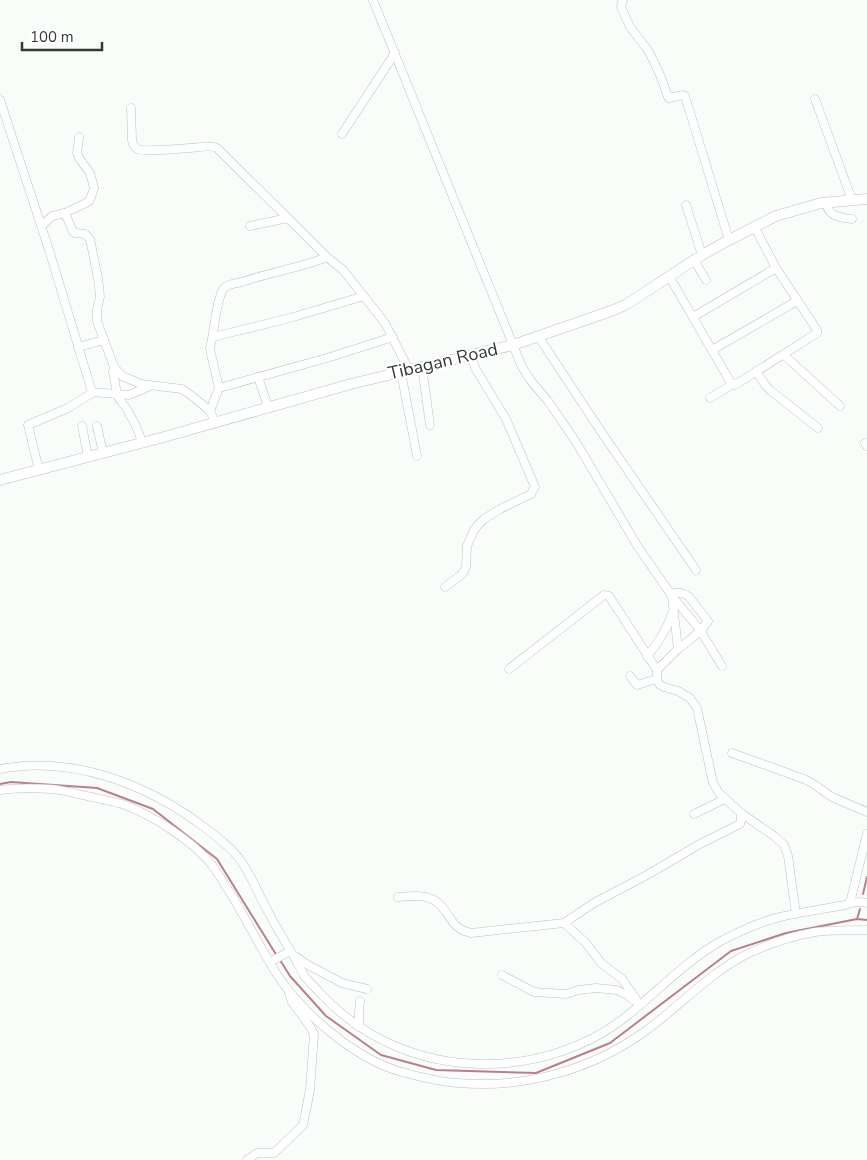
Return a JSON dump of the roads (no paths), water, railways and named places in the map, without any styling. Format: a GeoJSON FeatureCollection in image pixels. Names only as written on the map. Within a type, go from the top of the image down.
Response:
{"type":"FeatureCollection","features":[{"type":"Feature","properties":{"kind":"main road","name":"Tibagan Road"},"geometry":{"type":"LineString","coordinates":[[0,480],[142,443],[351,384],[513,345],[627,304],[698,258],[754,226],[776,216],[827,202],[867,199]]}},
{"type":"Feature","properties":{"kind":"street"},"geometry":{"type":"LineString","coordinates":[[373,0],[522,367],[576,442],[638,547],[700,630],[722,666]]}},
{"type":"Feature","properties":{"kind":"street"},"geometry":{"type":"LineString","coordinates":[[623,0],[621,8],[630,27],[651,56],[668,97],[685,96],[729,240]]}},
{"type":"Feature","properties":{"kind":"street"},"geometry":{"type":"LineString","coordinates":[[342,134],[396,53]]}},
{"type":"Feature","properties":{"kind":"street"},"geometry":{"type":"LineString","coordinates":[[815,99],[852,200]]}},
{"type":"Feature","properties":{"kind":"street"},"geometry":{"type":"LineString","coordinates":[[0,100],[42,226],[92,392]]}},
{"type":"Feature","properties":{"kind":"street"},"geometry":{"type":"LineString","coordinates":[[131,108],[132,140],[137,149],[216,147],[327,257],[343,270],[385,323],[393,337],[405,370],[417,456]]}},
{"type":"Feature","properties":{"kind":"street"},"geometry":{"type":"LineString","coordinates":[[42,226],[52,216],[65,213],[89,200],[94,190],[90,173],[78,156],[79,138]]}},
{"type":"Feature","properties":{"kind":"street"},"geometry":{"type":"LineString","coordinates":[[827,202],[829,212],[838,217],[852,219]]}},
{"type":"Feature","properties":{"kind":"street"},"geometry":{"type":"LineString","coordinates":[[686,205],[698,258],[706,280]]}},
{"type":"Feature","properties":{"kind":"street"},"geometry":{"type":"LineString","coordinates":[[65,213],[73,232],[85,234],[90,239],[100,297],[97,309],[98,322],[114,367],[122,376],[140,384],[182,389],[210,412],[215,422]]}},
{"type":"Feature","properties":{"kind":"street"},"geometry":{"type":"LineString","coordinates":[[250,226],[288,218]]}},
{"type":"Feature","properties":{"kind":"street"},"geometry":{"type":"LineString","coordinates":[[710,398],[733,384],[735,385],[817,334],[817,330],[776,268],[754,226]]}},
{"type":"Feature","properties":{"kind":"street"},"geometry":{"type":"LineString","coordinates":[[210,412],[220,388],[210,348],[218,306],[225,288],[327,257]]}},
{"type":"Feature","properties":{"kind":"street"},"geometry":{"type":"LineString","coordinates":[[692,317],[776,268]]}},
{"type":"Feature","properties":{"kind":"street"},"geometry":{"type":"LineString","coordinates":[[669,276],[730,383],[733,384]]}},
{"type":"Feature","properties":{"kind":"street"},"geometry":{"type":"LineString","coordinates":[[213,337],[290,318],[364,296]]}},
{"type":"Feature","properties":{"kind":"street"},"geometry":{"type":"LineString","coordinates":[[712,350],[797,301]]}},
{"type":"Feature","properties":{"kind":"street"},"geometry":{"type":"LineString","coordinates":[[538,336],[696,570]]}},
{"type":"Feature","properties":{"kind":"street"},"geometry":{"type":"LineString","coordinates":[[220,388],[393,337]]}},
{"type":"Feature","properties":{"kind":"street"},"geometry":{"type":"LineString","coordinates":[[78,347],[104,340]]}},
{"type":"Feature","properties":{"kind":"street"},"geometry":{"type":"LineString","coordinates":[[446,587],[463,574],[466,567],[467,546],[477,526],[500,509],[531,494],[535,487],[506,419],[475,368],[471,355]]}},
{"type":"Feature","properties":{"kind":"street"},"geometry":{"type":"LineString","coordinates":[[784,355],[840,406]]}},
{"type":"Feature","properties":{"kind":"street"},"geometry":{"type":"LineString","coordinates":[[422,366],[430,425]]}},
{"type":"Feature","properties":{"kind":"street"},"geometry":{"type":"LineString","coordinates":[[114,367],[116,394],[136,425],[142,443]]}},
{"type":"Feature","properties":{"kind":"street"},"geometry":{"type":"LineString","coordinates":[[756,371],[771,391],[818,428]]}},
{"type":"Feature","properties":{"kind":"street"},"geometry":{"type":"LineString","coordinates":[[258,377],[268,407]]}},
{"type":"Feature","properties":{"kind":"street"},"geometry":{"type":"LineString","coordinates":[[38,470],[28,425],[68,408],[92,392],[129,395],[152,385]]}},
{"type":"Feature","properties":{"kind":"street"},"geometry":{"type":"LineString","coordinates":[[82,426],[88,457]]}},
{"type":"Feature","properties":{"kind":"street"},"geometry":{"type":"LineString","coordinates":[[96,426],[103,453]]}},
{"type":"Feature","properties":{"kind":"street"},"geometry":{"type":"LineString","coordinates":[[657,670],[708,621],[685,594],[679,592],[672,595]]}},
{"type":"Feature","properties":{"kind":"street"},"geometry":{"type":"LineString","coordinates":[[509,669],[605,595],[609,596],[657,670],[657,679],[660,685],[678,691],[690,698],[697,708],[713,783],[719,793],[740,813],[784,845],[796,914]]}},
{"type":"Feature","properties":{"kind":"street"},"geometry":{"type":"LineString","coordinates":[[672,595],[678,649]]}},
{"type":"Feature","properties":{"kind":"street"},"geometry":{"type":"LineString","coordinates":[[647,656],[667,627],[674,610]]}},
{"type":"Feature","properties":{"kind":"street"},"geometry":{"type":"LineString","coordinates":[[630,676],[636,686],[657,679]]}},
{"type":"Feature","properties":{"kind":"street"},"geometry":{"type":"LineString","coordinates":[[732,753],[804,779],[832,797],[867,812]]}},
{"type":"Feature","properties":{"kind":"street"},"geometry":{"type":"LineString","coordinates":[[0,769],[27,766],[76,768],[145,790],[177,808],[228,847],[240,860],[289,953],[306,977],[333,1007],[359,1027],[387,1043],[423,1056],[462,1062],[479,1064],[525,1061],[550,1055],[580,1044],[617,1024],[686,964],[717,943],[742,930],[779,917],[850,903],[867,902]]}},
{"type":"Feature","properties":{"kind":"street"},"geometry":{"type":"LineString","coordinates":[[0,790],[52,789],[121,804],[151,818],[172,831],[196,849],[211,864],[272,961],[278,976],[324,1027],[364,1056],[388,1068],[411,1075],[454,1083],[512,1082],[549,1076],[568,1070],[597,1059],[645,1032],[720,970],[748,953],[780,941],[814,932],[867,930]]}},
{"type":"Feature","properties":{"kind":"street"},"geometry":{"type":"LineString","coordinates":[[694,814],[725,799]]}},
{"type":"Feature","properties":{"kind":"street"},"geometry":{"type":"LineString","coordinates":[[398,897],[411,895],[429,898],[441,906],[458,928],[472,933],[564,923],[594,903],[740,824],[740,813]]}},
{"type":"Feature","properties":{"kind":"street"},"geometry":{"type":"LineString","coordinates":[[850,903],[867,834]]}},
{"type":"Feature","properties":{"kind":"street"},"geometry":{"type":"LineString","coordinates":[[564,923],[586,943],[600,963],[622,979],[640,1005]]}},
{"type":"Feature","properties":{"kind":"street"},"geometry":{"type":"LineString","coordinates":[[272,961],[289,953]]}},
{"type":"Feature","properties":{"kind":"street"},"geometry":{"type":"LineString","coordinates":[[289,953],[342,983],[367,989]]}},
{"type":"Feature","properties":{"kind":"street"},"geometry":{"type":"LineString","coordinates":[[502,975],[534,992],[566,994],[596,988],[617,990],[640,1005]]}},
{"type":"Feature","properties":{"kind":"street"},"geometry":{"type":"LineString","coordinates":[[247,1160],[260,1153],[274,1153],[303,1124],[310,1090],[314,1034],[310,1025],[292,1002],[289,990]]}},
{"type":"Feature","properties":{"kind":"street"},"geometry":{"type":"LineString","coordinates":[[359,1027],[360,1001]]}},
{"type":"Feature","properties":{"kind":"waterway"},"geometry":{"type":"LineString","coordinates":[[0,784],[11,782],[97,788],[153,809],[217,859],[277,956]]}},
{"type":"Feature","properties":{"kind":"waterway"},"geometry":{"type":"LineString","coordinates":[[863,894],[867,877]]}},
{"type":"Feature","properties":{"kind":"waterway"},"geometry":{"type":"LineString","coordinates":[[857,919],[860,909]]}},
{"type":"Feature","properties":{"kind":"waterway"},"geometry":{"type":"LineString","coordinates":[[280,960],[290,976],[326,1016],[381,1055],[436,1070],[536,1073],[610,1043],[731,951],[786,933],[857,919],[867,920]]}}]}
